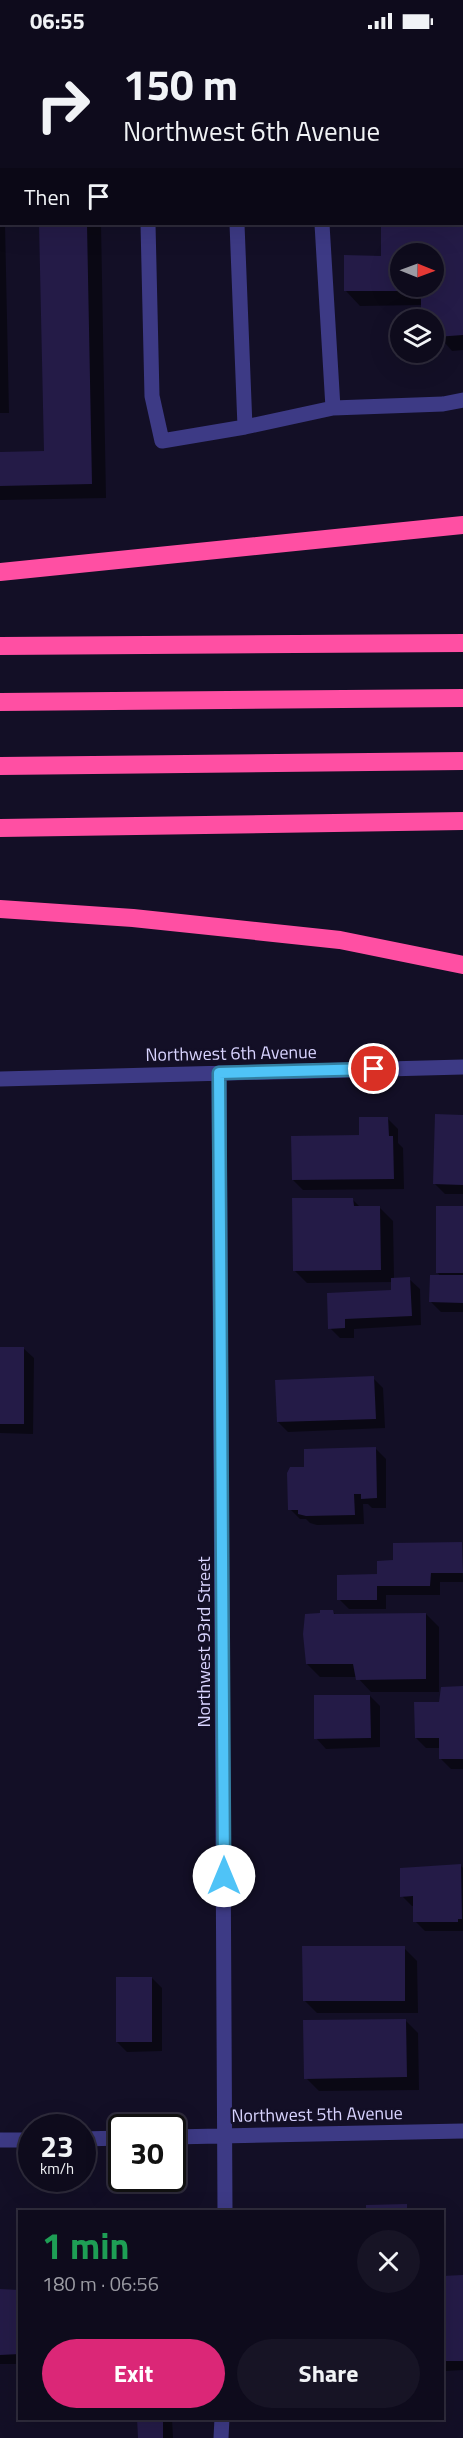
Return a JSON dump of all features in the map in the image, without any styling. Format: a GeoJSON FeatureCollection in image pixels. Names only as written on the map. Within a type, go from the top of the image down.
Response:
{"type":"FeatureCollection","features":[{"type":"Feature","properties":{"kind":"highway"},"geometry":{"type":"LineString","coordinates":[[0,572],[463,525]]}},
{"type":"Feature","properties":{"kind":"highway"},"geometry":{"type":"LineString","coordinates":[[0,646],[463,643]]}},
{"type":"Feature","properties":{"kind":"highway"},"geometry":{"type":"LineString","coordinates":[[0,702],[463,698]]}},
{"type":"Feature","properties":{"kind":"highway"},"geometry":{"type":"LineString","coordinates":[[0,766],[463,761]]}},
{"type":"Feature","properties":{"kind":"highway"},"geometry":{"type":"LineString","coordinates":[[0,828],[463,821]]}},
{"type":"Feature","properties":{"kind":"highway"},"geometry":{"type":"LineString","coordinates":[[0,909],[134,918],[340,940],[463,965]]}},
{"type":"Feature","properties":{"kind":"street"},"geometry":{"type":"LineString","coordinates":[[148,225],[152,396],[162,441],[245,427],[333,408],[443,404],[463,400]]}},
{"type":"Feature","properties":{"kind":"street"},"geometry":{"type":"LineString","coordinates":[[237,225],[245,427]]}},
{"type":"Feature","properties":{"kind":"street"},"geometry":{"type":"LineString","coordinates":[[322,225],[333,408]]}},
{"type":"Feature","properties":{"kind":"street","name":"Northwest 6th Avenue"},"geometry":{"type":"LineString","coordinates":[[0,1079],[463,1066]]}},
{"type":"Feature","properties":{"kind":"street","name":"Northwest 93rd Street"},"geometry":{"type":"LineString","coordinates":[[219,1073],[225,2210]]}},
{"type":"Feature","properties":{"kind":"street","name":"Northwest 5th Avenue"},"geometry":{"type":"LineString","coordinates":[[186,2137],[463,2131]]}},
{"type":"Feature","properties":{"kind":"street"},"geometry":{"type":"LineString","coordinates":[[0,2140],[18,2140]]}},
{"type":"Feature","properties":{"kind":"street"},"geometry":{"type":"LineString","coordinates":[[221,2438],[222,2420]]}},
{"type":"Feature","properties":{"kind":"building"},"geometry":{"type":"Polygon","coordinates":[[[39,225],[87,225],[92,484],[0,486],[0,452],[44,451],[39,225]]]}},
{"type":"Feature","properties":{"kind":"building"},"geometry":{"type":"Polygon","coordinates":[[[381,225],[463,225],[463,335],[444,336],[444,309],[421,309],[421,297],[444,297],[444,243],[390,243],[390,291],[344,291],[344,255],[381,256],[381,225]]]}},
{"type":"Feature","properties":{"kind":"building"},"geometry":{"type":"Polygon","coordinates":[[[435,1114],[463,1115],[463,1185],[433,1184],[435,1114]]]}},
{"type":"Feature","properties":{"kind":"building"},"geometry":{"type":"Polygon","coordinates":[[[359,1117],[388,1117],[389,1136],[393,1136],[394,1179],[292,1180],[291,1136],[359,1135],[359,1117]]]}},
{"type":"Feature","properties":{"kind":"building"},"geometry":{"type":"Polygon","coordinates":[[[292,1198],[353,1198],[354,1206],[380,1206],[381,1270],[293,1271],[292,1198]]]}},
{"type":"Feature","properties":{"kind":"building"},"geometry":{"type":"Polygon","coordinates":[[[436,1206],[463,1206],[463,1273],[436,1273],[436,1206]]]}},
{"type":"Feature","properties":{"kind":"building"},"geometry":{"type":"Polygon","coordinates":[[[430,1275],[463,1275],[463,1303],[429,1302],[430,1275]]]}},
{"type":"Feature","properties":{"kind":"building"},"geometry":{"type":"Polygon","coordinates":[[[410,1277],[412,1316],[345,1319],[345,1328],[328,1329],[327,1293],[391,1290],[391,1278],[410,1277]]]}},
{"type":"Feature","properties":{"kind":"building"},"geometry":{"type":"Polygon","coordinates":[[[0,1347],[24,1347],[24,1424],[0,1424],[0,1347]]]}},
{"type":"Feature","properties":{"kind":"building"},"geometry":{"type":"Polygon","coordinates":[[[374,1376],[376,1419],[277,1422],[275,1380],[374,1376]]]}},
{"type":"Feature","properties":{"kind":"building"},"geometry":{"type":"Polygon","coordinates":[[[376,1447],[377,1498],[361,1499],[361,1494],[354,1494],[355,1515],[306,1516],[298,1514],[298,1510],[288,1510],[287,1473],[290,1467],[304,1467],[304,1449],[376,1447]]]}},
{"type":"Feature","properties":{"kind":"building"},"geometry":{"type":"Polygon","coordinates":[[[462,1542],[463,1573],[431,1573],[430,1586],[377,1586],[377,1600],[337,1600],[337,1575],[377,1574],[377,1561],[393,1560],[393,1543],[462,1542]]]}},
{"type":"Feature","properties":{"kind":"building"},"geometry":{"type":"Polygon","coordinates":[[[320,1610],[333,1610],[334,1614],[426,1613],[426,1679],[356,1680],[353,1664],[306,1664],[303,1634],[305,1614],[320,1613],[320,1610]]]}},
{"type":"Feature","properties":{"kind":"building"},"geometry":{"type":"Polygon","coordinates":[[[463,1686],[463,1759],[439,1759],[439,1738],[415,1738],[414,1702],[439,1702],[441,1687],[463,1686]]]}},
{"type":"Feature","properties":{"kind":"building"},"geometry":{"type":"Polygon","coordinates":[[[314,1695],[370,1695],[371,1738],[314,1739],[314,1695]]]}},
{"type":"Feature","properties":{"kind":"building"},"geometry":{"type":"Polygon","coordinates":[[[461,1864],[462,1919],[458,1919],[458,1922],[413,1922],[413,1896],[400,1897],[400,1868],[461,1864]]]}},
{"type":"Feature","properties":{"kind":"building"},"geometry":{"type":"Polygon","coordinates":[[[302,1946],[405,1946],[405,2001],[303,2001],[302,1946]]]}},
{"type":"Feature","properties":{"kind":"building"},"geometry":{"type":"Polygon","coordinates":[[[116,1977],[152,1977],[152,2042],[116,2042],[116,1977]]]}},
{"type":"Feature","properties":{"kind":"building"},"geometry":{"type":"Polygon","coordinates":[[[406,2019],[407,2077],[304,2079],[303,2020],[406,2019]]]}},
{"type":"Feature","properties":{"kind":"building"},"geometry":{"type":"Polygon","coordinates":[[[407,2204],[407,2210],[366,2210],[366,2205],[407,2204]]]}},
{"type":"Feature","properties":{"kind":"building"},"geometry":{"type":"Polygon","coordinates":[[[463,2275],[463,2361],[444,2361],[444,2276],[463,2275]]]}},
{"type":"Feature","properties":{"kind":"building"},"geometry":{"type":"Polygon","coordinates":[[[0,2289],[18,2290],[18,2354],[0,2355],[0,2289]]]}},
{"type":"Feature","properties":{"kind":"building"},"geometry":{"type":"Polygon","coordinates":[[[137,2420],[163,2420],[163,2438],[138,2438],[137,2420]]]}},
{"type":"Feature","properties":{"kind":"route"},"geometry":{"type":"LineString","coordinates":[[224,1876],[219,1073],[374,1069]]}}]}
